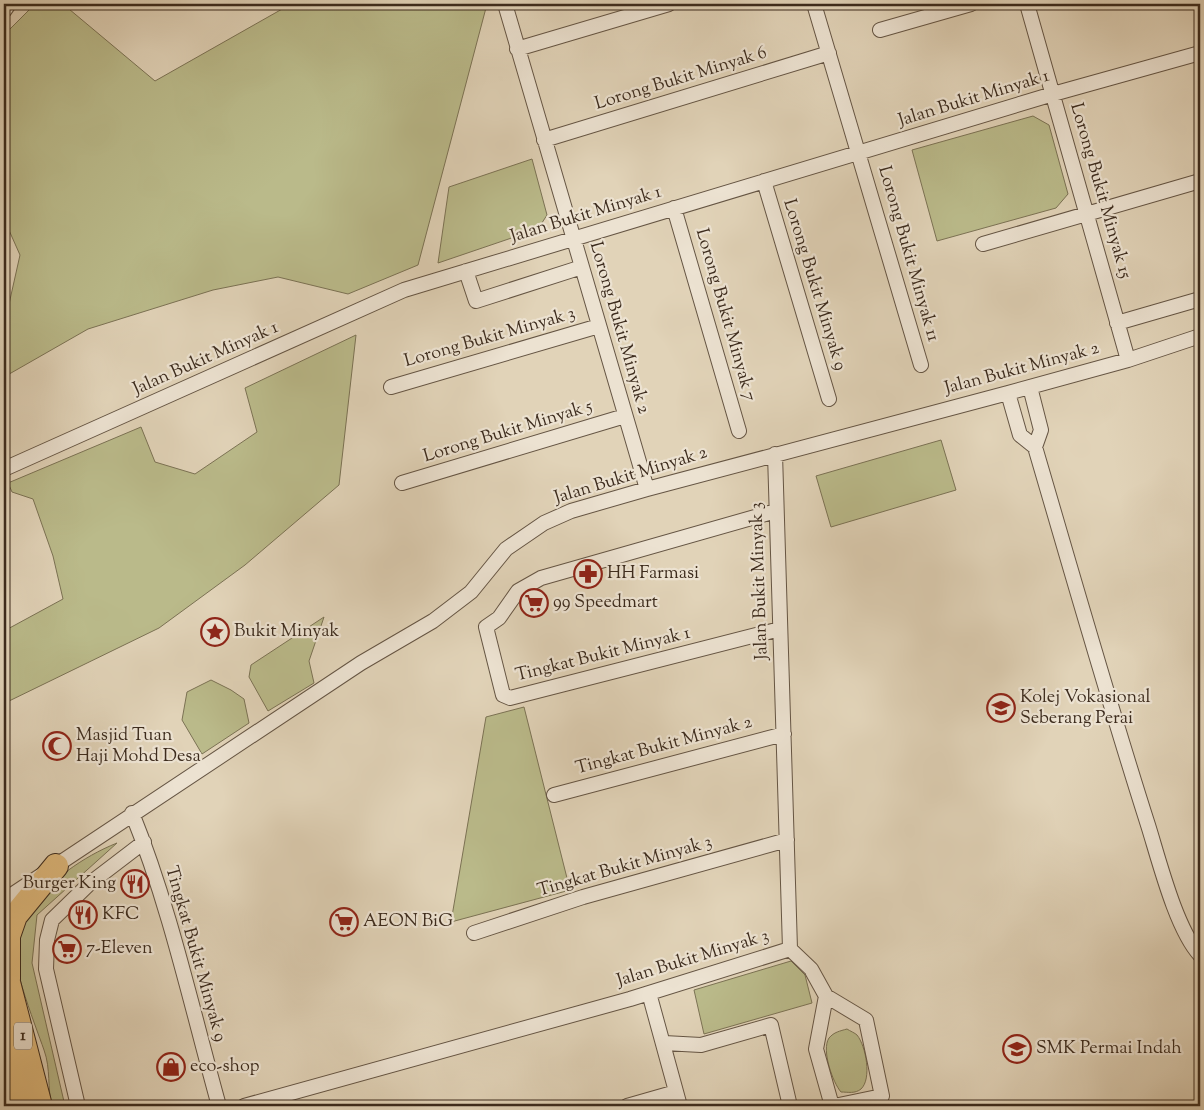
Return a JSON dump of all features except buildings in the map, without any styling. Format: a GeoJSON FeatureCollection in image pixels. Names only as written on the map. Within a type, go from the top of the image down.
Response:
{"type":"FeatureCollection","features":[{"type":"Feature","properties":{"kind":"highway"},"geometry":{"type":"LineString","coordinates":[[6,973],[8,936],[15,916],[56,866]]}},
{"type":"Feature","properties":{"kind":"highway","name":"1"},"geometry":{"type":"LineString","coordinates":[[6,973],[40,1106]]}},
{"type":"Feature","properties":{"kind":"highway","name":"1"},"geometry":{"type":"LineString","coordinates":[[6,1056],[20,1106]]}},
{"type":"Feature","properties":{"kind":"street"},"geometry":{"type":"LineString","coordinates":[[4,11],[9,4]]}},
{"type":"Feature","properties":{"kind":"street","name":"Lorong Bukit Minyak 2"},"geometry":{"type":"LineString","coordinates":[[505,4],[647,489]]}},
{"type":"Feature","properties":{"kind":"street"},"geometry":{"type":"LineString","coordinates":[[517,49],[669,4]]}},
{"type":"Feature","properties":{"kind":"street","name":"Lorong Bukit Minyak 11"},"geometry":{"type":"LineString","coordinates":[[814,4],[922,365]]}},
{"type":"Feature","properties":{"kind":"street"},"geometry":{"type":"LineString","coordinates":[[880,30],[971,4]]}},
{"type":"Feature","properties":{"kind":"street","name":"Lorong Bukit Minyak 15"},"geometry":{"type":"LineString","coordinates":[[1027,4],[1128,360]]}},
{"type":"Feature","properties":{"kind":"street","name":"Lorong Bukit Minyak 6"},"geometry":{"type":"LineString","coordinates":[[544,140],[829,53]]}},
{"type":"Feature","properties":{"kind":"street","name":"Jalan Bukit Minyak 1"},"geometry":{"type":"LineString","coordinates":[[4,469],[404,290],[1052,94],[1200,53]]}},
{"type":"Feature","properties":{"kind":"street","name":"Lorong Bukit Minyak 9"},"geometry":{"type":"LineString","coordinates":[[764,181],[829,399]]}},
{"type":"Feature","properties":{"kind":"street"},"geometry":{"type":"LineString","coordinates":[[983,244],[1200,181]]}},
{"type":"Feature","properties":{"kind":"street","name":"Lorong Bukit Minyak 7"},"geometry":{"type":"LineString","coordinates":[[674,208],[739,431]]}},
{"type":"Feature","properties":{"kind":"street"},"geometry":{"type":"LineString","coordinates":[[466,271],[476,301],[582,267]]}},
{"type":"Feature","properties":{"kind":"street"},"geometry":{"type":"LineString","coordinates":[[1117,323],[1200,298]]}},
{"type":"Feature","properties":{"kind":"street","name":"Lorong Bukit Minyak 3"},"geometry":{"type":"LineString","coordinates":[[392,386],[599,326]]}},
{"type":"Feature","properties":{"kind":"street","name":"Jalan Bukit Minyak 2"},"geometry":{"type":"LineString","coordinates":[[4,900],[22,886],[56,866],[132,813],[361,663],[433,621],[471,592],[506,549],[544,523],[571,511],[647,489],[1128,360],[1200,336]]}},
{"type":"Feature","properties":{"kind":"street"},"geometry":{"type":"LineString","coordinates":[[1030,387],[1041,430],[1035,447]]}},
{"type":"Feature","properties":{"kind":"street"},"geometry":{"type":"LineString","coordinates":[[1008,393],[1020,435],[1035,447],[1172,900],[1193,947],[1200,955]]}},
{"type":"Feature","properties":{"kind":"street","name":"Lorong Bukit Minyak 5"},"geometry":{"type":"LineString","coordinates":[[402,484],[626,416]]}},
{"type":"Feature","properties":{"kind":"street","name":"Jalan Bukit Minyak 3"},"geometry":{"type":"LineString","coordinates":[[244,1106],[649,993],[790,949],[775,454]]}},
{"type":"Feature","properties":{"kind":"street","name":"Tingkat Bukit Minyak 1"},"geometry":{"type":"LineString","coordinates":[[776,511],[541,578],[518,591],[499,618],[486,627],[503,695],[510,698],[780,628]]}},
{"type":"Feature","properties":{"kind":"street","name":"Tingkat Bukit Minyak 2"},"geometry":{"type":"LineString","coordinates":[[554,794],[784,734]]}},
{"type":"Feature","properties":{"kind":"street","name":"Tingkat Bukit Minyak 9"},"geometry":{"type":"LineString","coordinates":[[132,813],[144,842],[168,919],[219,1106]]}},
{"type":"Feature","properties":{"kind":"street","name":"Tingkat Bukit Minyak 3"},"geometry":{"type":"LineString","coordinates":[[474,933],[583,897],[787,840]]}},
{"type":"Feature","properties":{"kind":"street"},"geometry":{"type":"LineString","coordinates":[[78,1106],[46,969],[47,940],[52,920],[89,884],[144,842]]}},
{"type":"Feature","properties":{"kind":"street","name":"Jalan Bukit Minyak 2"},"geometry":{"type":"LineString","coordinates":[[4,893],[22,886]]}},
{"type":"Feature","properties":{"kind":"street"},"geometry":{"type":"LineString","coordinates":[[790,949],[810,969],[826,996],[866,1020],[882,1096],[833,1106],[816,1049],[826,996]]}},
{"type":"Feature","properties":{"kind":"street"},"geometry":{"type":"LineString","coordinates":[[649,993],[680,1106]]}},
{"type":"Feature","properties":{"kind":"street"},"geometry":{"type":"LineString","coordinates":[[664,1043],[701,1045],[771,1025],[790,1106]]}},
{"type":"Feature","properties":{"kind":"street"},"geometry":{"type":"LineString","coordinates":[[627,1106],[676,1092]]}},
{"type":"Feature","properties":{"kind":"green space"},"geometry":{"type":"Polygon","coordinates":[[[35,4],[63,4],[155,81],[291,4],[487,4],[418,265],[348,294],[278,277],[213,290],[88,329],[4,377],[4,314],[7,313],[20,255],[4,219],[4,35],[35,4]]]}},
{"type":"Feature","properties":{"kind":"green space"},"geometry":{"type":"Polygon","coordinates":[[[1033,116],[1049,125],[1068,194],[1056,208],[937,241],[912,150],[1033,116]]]}},
{"type":"Feature","properties":{"kind":"green space"},"geometry":{"type":"Polygon","coordinates":[[[532,159],[547,215],[538,229],[438,263],[449,187],[532,159]]]}},
{"type":"Feature","properties":{"kind":"green space"},"geometry":{"type":"Polygon","coordinates":[[[356,335],[339,485],[245,565],[159,628],[7,702],[4,699],[4,631],[63,599],[53,556],[33,499],[12,492],[8,483],[141,427],[155,462],[195,474],[257,432],[245,388],[356,335]]]}},
{"type":"Feature","properties":{"kind":"green space"},"geometry":{"type":"Polygon","coordinates":[[[941,440],[956,490],[831,527],[816,476],[941,440]]]}},
{"type":"Feature","properties":{"kind":"green space"},"geometry":{"type":"Polygon","coordinates":[[[324,617],[309,661],[314,683],[268,711],[249,677],[251,665],[324,617]]]}},
{"type":"Feature","properties":{"kind":"green space"},"geometry":{"type":"Polygon","coordinates":[[[211,680],[244,699],[249,723],[202,754],[182,720],[187,692],[211,680]]]}},
{"type":"Feature","properties":{"kind":"green space"},"geometry":{"type":"Polygon","coordinates":[[[524,707],[570,890],[451,922],[486,717],[524,707]]]}},
{"type":"Feature","properties":{"kind":"green space"},"geometry":{"type":"Polygon","coordinates":[[[117,843],[37,915],[32,963],[65,1106],[52,1106],[46,1057],[17,969],[12,936],[14,925],[35,899],[67,871],[91,855],[117,843]]]}},
{"type":"Feature","properties":{"kind":"green space"},"geometry":{"type":"Polygon","coordinates":[[[791,961],[805,975],[812,1003],[704,1034],[694,990],[791,961]]]}},
{"type":"Feature","properties":{"kind":"green space"},"geometry":{"type":"Polygon","coordinates":[[[847,1029],[856,1034],[865,1054],[866,1078],[861,1089],[856,1092],[841,1092],[827,1058],[826,1050],[829,1038],[837,1032],[847,1029]]]}},
{"type":"Feature","properties":{"kind":"place","name":"HH Farmasi"},"geometry":{"type":"Point","coordinates":[588,574]}},
{"type":"Feature","properties":{"kind":"place","name":"99 Speedmart"},"geometry":{"type":"Point","coordinates":[534,603]}},
{"type":"Feature","properties":{"kind":"place","name":"Bukit Minyak"},"geometry":{"type":"Point","coordinates":[215,632]}},
{"type":"Feature","properties":{"kind":"place","name":"Kolej Vokasional Seberang Perai"},"geometry":{"type":"Point","coordinates":[1001,708]}},
{"type":"Feature","properties":{"kind":"place","name":"Masjid Tuan Haji Mohd Desa"},"geometry":{"type":"Point","coordinates":[57,746]}},
{"type":"Feature","properties":{"kind":"place","name":"Burger King"},"geometry":{"type":"Point","coordinates":[135,884]}},
{"type":"Feature","properties":{"kind":"place","name":"KFC"},"geometry":{"type":"Point","coordinates":[83,915]}},
{"type":"Feature","properties":{"kind":"place","name":"AEON BiG"},"geometry":{"type":"Point","coordinates":[344,922]}},
{"type":"Feature","properties":{"kind":"place","name":"7-Eleven"},"geometry":{"type":"Point","coordinates":[67,949]}},
{"type":"Feature","properties":{"kind":"place","name":"SMK Permai Indah"},"geometry":{"type":"Point","coordinates":[1017,1049]}},
{"type":"Feature","properties":{"kind":"place","name":"eco-shop"},"geometry":{"type":"Point","coordinates":[171,1067]}}]}
